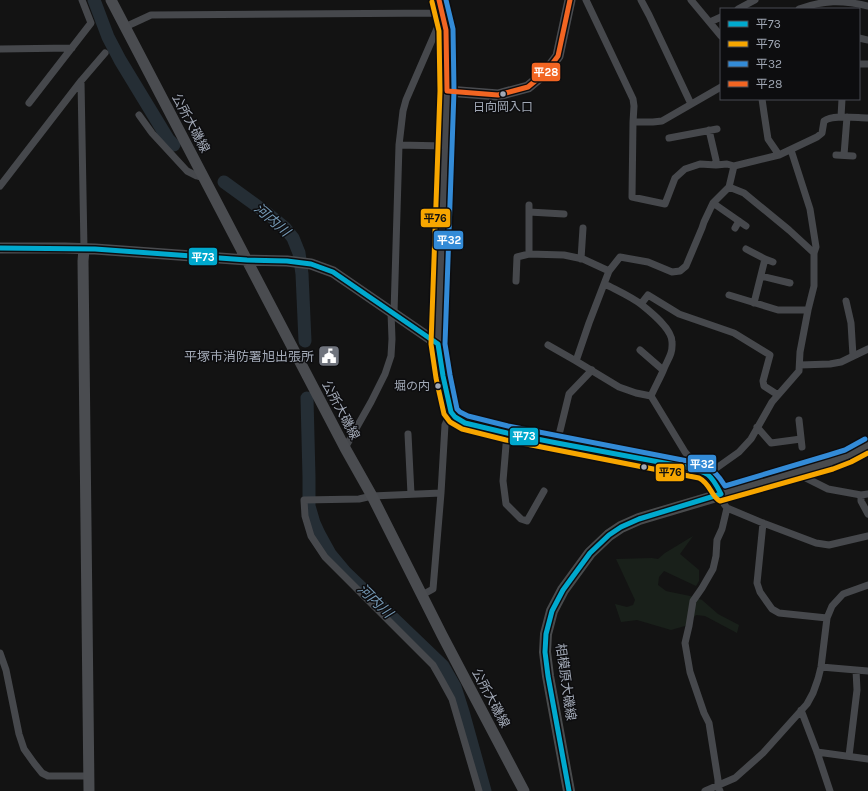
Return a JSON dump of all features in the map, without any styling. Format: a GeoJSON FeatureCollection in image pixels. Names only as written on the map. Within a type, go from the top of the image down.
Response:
{"type":"FeatureCollection","features":[{"type":"Feature","properties":{"kind":"main road","name":"相模原大磯線"},"geometry":{"type":"LineString","coordinates":[[569,791],[548,676],[545,652],[546,634],[552,611],[563,590],[590,553],[609,535],[621,527],[640,519],[800,472],[848,456],[868,444]]}},
{"type":"Feature","properties":{"kind":"street"},"geometry":{"type":"LineString","coordinates":[[30,103],[91,23],[82,0]]}},
{"type":"Feature","properties":{"kind":"street","name":"公所大磯線"},"geometry":{"type":"LineString","coordinates":[[111,0],[345,448],[372,496],[442,635],[524,791]]}},
{"type":"Feature","properties":{"kind":"street"},"geometry":{"type":"LineString","coordinates":[[439,0],[446,30],[446,91],[438,344],[442,376],[451,412],[455,417],[466,423],[507,433],[705,472],[739,452],[751,439],[772,402],[799,371],[800,352],[814,286],[814,253],[816,246],[810,209],[791,150]]}},
{"type":"Feature","properties":{"kind":"street"},"geometry":{"type":"LineString","coordinates":[[446,91],[498,94],[528,87],[546,72],[558,56],[570,0]]}},
{"type":"Feature","properties":{"kind":"street"},"geometry":{"type":"LineString","coordinates":[[586,0],[633,99],[632,197],[665,204],[675,178],[685,170],[700,164],[727,164],[734,166],[779,155],[817,137],[822,133],[824,121],[827,118],[868,118]]}},
{"type":"Feature","properties":{"kind":"street"},"geometry":{"type":"LineString","coordinates":[[641,0],[691,104]]}},
{"type":"Feature","properties":{"kind":"street"},"geometry":{"type":"LineString","coordinates":[[691,0],[720,35]]}},
{"type":"Feature","properties":{"kind":"street"},"geometry":{"type":"LineString","coordinates":[[749,7],[756,0]]}},
{"type":"Feature","properties":{"kind":"street"},"geometry":{"type":"LineString","coordinates":[[802,8],[815,3],[835,0],[853,2],[868,6]]}},
{"type":"Feature","properties":{"kind":"street"},"geometry":{"type":"LineString","coordinates":[[125,27],[151,15],[442,13]]}},
{"type":"Feature","properties":{"kind":"street"},"geometry":{"type":"LineString","coordinates":[[345,448],[385,374],[391,356],[399,145],[403,111],[406,100],[440,24],[442,13]]}},
{"type":"Feature","properties":{"kind":"street"},"geometry":{"type":"LineString","coordinates":[[710,22],[720,17]]}},
{"type":"Feature","properties":{"kind":"street"},"geometry":{"type":"LineString","coordinates":[[0,49],[72,48]]}},
{"type":"Feature","properties":{"kind":"street"},"geometry":{"type":"LineString","coordinates":[[0,186],[81,81],[105,53]]}},
{"type":"Feature","properties":{"kind":"street"},"geometry":{"type":"LineString","coordinates":[[81,81],[90,791]]}},
{"type":"Feature","properties":{"kind":"street"},"geometry":{"type":"LineString","coordinates":[[632,122],[662,121],[720,88]]}},
{"type":"Feature","properties":{"kind":"street"},"geometry":{"type":"LineString","coordinates":[[762,100],[768,139],[779,155]]}},
{"type":"Feature","properties":{"kind":"street"},"geometry":{"type":"LineString","coordinates":[[842,100],[844,117],[844,155]]}},
{"type":"Feature","properties":{"kind":"street"},"geometry":{"type":"LineString","coordinates":[[139,115],[152,133],[187,171],[204,178]]}},
{"type":"Feature","properties":{"kind":"street"},"geometry":{"type":"LineString","coordinates":[[668,138],[718,129]]}},
{"type":"Feature","properties":{"kind":"street"},"geometry":{"type":"LineString","coordinates":[[710,130],[716,165]]}},
{"type":"Feature","properties":{"kind":"street"},"geometry":{"type":"LineString","coordinates":[[399,145],[445,146]]}},
{"type":"Feature","properties":{"kind":"street"},"geometry":{"type":"LineString","coordinates":[[836,155],[853,156]]}},
{"type":"Feature","properties":{"kind":"street"},"geometry":{"type":"LineString","coordinates":[[576,361],[589,323],[610,271],[620,257],[648,262],[672,272],[680,271],[686,266],[713,204],[729,187],[734,166]]}},
{"type":"Feature","properties":{"kind":"street"},"geometry":{"type":"LineString","coordinates":[[729,187],[744,193],[814,253]]}},
{"type":"Feature","properties":{"kind":"street"},"geometry":{"type":"LineString","coordinates":[[713,204],[746,226]]}},
{"type":"Feature","properties":{"kind":"street"},"geometry":{"type":"LineString","coordinates":[[529,254],[529,209],[564,214]]}},
{"type":"Feature","properties":{"kind":"street"},"geometry":{"type":"LineString","coordinates":[[735,228],[739,222]]}},
{"type":"Feature","properties":{"kind":"street"},"geometry":{"type":"LineString","coordinates":[[581,259],[583,228]]}},
{"type":"Feature","properties":{"kind":"street"},"geometry":{"type":"LineString","coordinates":[[0,248],[95,249],[311,264],[333,272],[438,344]]}},
{"type":"Feature","properties":{"kind":"street"},"geometry":{"type":"LineString","coordinates":[[746,249],[773,262]]}},
{"type":"Feature","properties":{"kind":"street"},"geometry":{"type":"LineString","coordinates":[[516,280],[517,258],[529,254],[564,255],[581,259],[610,271]]}},
{"type":"Feature","properties":{"kind":"street"},"geometry":{"type":"LineString","coordinates":[[754,303],[766,259]]}},
{"type":"Feature","properties":{"kind":"street"},"geometry":{"type":"LineString","coordinates":[[761,276],[790,283]]}},
{"type":"Feature","properties":{"kind":"street"},"geometry":{"type":"LineString","coordinates":[[605,284],[641,304],[670,334],[672,342],[671,356],[650,396]]}},
{"type":"Feature","properties":{"kind":"street"},"geometry":{"type":"LineString","coordinates":[[641,304],[648,295],[679,314],[734,333],[770,355],[763,381],[764,386],[778,395]]}},
{"type":"Feature","properties":{"kind":"street"},"geometry":{"type":"LineString","coordinates":[[729,295],[778,310],[808,310]]}},
{"type":"Feature","properties":{"kind":"street"},"geometry":{"type":"LineString","coordinates":[[846,301],[852,323],[853,356]]}},
{"type":"Feature","properties":{"kind":"street"},"geometry":{"type":"LineString","coordinates":[[548,345],[619,387],[650,396],[684,452],[713,480],[727,508],[762,523],[816,543],[829,546],[868,536]]}},
{"type":"Feature","properties":{"kind":"street"},"geometry":{"type":"LineString","coordinates":[[800,365],[830,364],[840,362],[868,349]]}},
{"type":"Feature","properties":{"kind":"street"},"geometry":{"type":"LineString","coordinates":[[640,350],[663,370]]}},
{"type":"Feature","properties":{"kind":"street"},"geometry":{"type":"LineString","coordinates":[[557,443],[568,394],[592,370]]}},
{"type":"Feature","properties":{"kind":"street"},"geometry":{"type":"LineString","coordinates":[[422,595],[433,589],[445,425],[451,412]]}},
{"type":"Feature","properties":{"kind":"street"},"geometry":{"type":"LineString","coordinates":[[799,420],[802,447]]}},
{"type":"Feature","properties":{"kind":"street"},"geometry":{"type":"LineString","coordinates":[[757,427],[771,443],[801,439]]}},
{"type":"Feature","properties":{"kind":"street"},"geometry":{"type":"LineString","coordinates":[[507,433],[502,481],[506,504],[522,519],[527,521],[544,491]]}},
{"type":"Feature","properties":{"kind":"street"},"geometry":{"type":"LineString","coordinates":[[408,434],[411,494]]}},
{"type":"Feature","properties":{"kind":"street"},"geometry":{"type":"LineString","coordinates":[[800,472],[802,476],[828,489],[864,495],[861,501],[868,514]]}},
{"type":"Feature","properties":{"kind":"street"},"geometry":{"type":"LineString","coordinates":[[441,493],[372,496],[359,499],[304,500],[305,516],[311,536],[325,557],[433,665],[452,698],[479,791]]}},
{"type":"Feature","properties":{"kind":"street"},"geometry":{"type":"LineString","coordinates":[[719,788],[709,724],[690,672],[685,643],[693,601],[713,569],[717,540],[722,529],[727,508]]}},
{"type":"Feature","properties":{"kind":"street"},"geometry":{"type":"LineString","coordinates":[[762,523],[757,583],[760,592],[772,609],[779,614],[827,618]]}},
{"type":"Feature","properties":{"kind":"street"},"geometry":{"type":"LineString","coordinates":[[705,791],[719,788],[735,778],[763,753],[806,704],[813,693],[821,667],[827,618],[832,606],[843,594],[868,585]]}},
{"type":"Feature","properties":{"kind":"street"},"geometry":{"type":"LineString","coordinates":[[0,653],[2,655],[6,670],[19,734],[24,749],[34,763],[42,773],[48,776],[90,776]]}},
{"type":"Feature","properties":{"kind":"street"},"geometry":{"type":"LineString","coordinates":[[821,667],[868,671]]}},
{"type":"Feature","properties":{"kind":"street"},"geometry":{"type":"LineString","coordinates":[[849,756],[857,690],[856,670]]}},
{"type":"Feature","properties":{"kind":"street"},"geometry":{"type":"LineString","coordinates":[[801,710],[830,791]]}},
{"type":"Feature","properties":{"kind":"street"},"geometry":{"type":"LineString","coordinates":[[817,752],[868,759]]}},
{"type":"Feature","properties":{"kind":"shaded area"},"geometry":{"type":"Polygon","coordinates":[[[693,536],[680,554],[699,570],[699,581],[696,586],[664,571],[659,577],[658,585],[666,591],[702,600],[718,614],[739,625],[737,633],[705,616],[696,615],[685,626],[671,630],[637,620],[621,622],[615,604],[627,607],[633,605],[635,600],[616,559],[658,559],[693,536]]]}},
{"type":"Feature","properties":{"kind":"waterway","name":"河内川"},"geometry":{"type":"LineString","coordinates":[[94,0],[108,37],[120,60],[168,139],[174,145]]}},
{"type":"Feature","properties":{"kind":"waterway","name":"河内川"},"geometry":{"type":"LineString","coordinates":[[224,182],[268,214],[285,228],[293,238],[299,253],[302,274],[305,341]]}},
{"type":"Feature","properties":{"kind":"waterway","name":"河内川"},"geometry":{"type":"LineString","coordinates":[[307,398],[309,506],[314,523],[330,554],[345,572],[443,666],[455,687],[485,791]]}},
{"type":"Feature","properties":{"kind":"transit line","name":"平28"},"geometry":{"type":"LineString","coordinates":[[439,0],[446,30],[447,91],[498,95],[528,87],[546,72],[558,56],[570,0]]}},
{"type":"Feature","properties":{"kind":"transit line","name":"平32"},"geometry":{"type":"LineString","coordinates":[[446,0],[453,29],[454,91],[445,344],[457,409],[468,416],[508,426],[703,464],[716,473],[725,486],[845,450],[865,439]]}},
{"type":"Feature","properties":{"kind":"transit line","name":"平76"},"geometry":{"type":"LineString","coordinates":[[432,2],[439,31],[440,91],[431,344],[436,378],[444,414],[450,422],[462,429],[506,440],[699,478],[720,501],[833,469],[868,453]]}},
{"type":"Feature","properties":{"kind":"transit line","name":"平73"},"geometry":{"type":"LineString","coordinates":[[0,248],[95,249],[247,260],[287,261],[311,264],[333,272],[438,344],[451,412],[455,417],[465,423],[557,443],[686,467],[704,472],[708,475],[721,494],[639,519],[621,527],[609,535],[590,553],[563,590],[552,611],[546,634],[545,652],[569,791]]}},
{"type":"Feature","properties":{"kind":"place","name":"日向岡入口"},"geometry":{"type":"Point","coordinates":[503,94]}},
{"type":"Feature","properties":{"kind":"place","name":"平塚市消防署旭出張所"},"geometry":{"type":"Point","coordinates":[329,356]}},
{"type":"Feature","properties":{"kind":"place","name":"堀の内"},"geometry":{"type":"Point","coordinates":[438,386]}}]}
